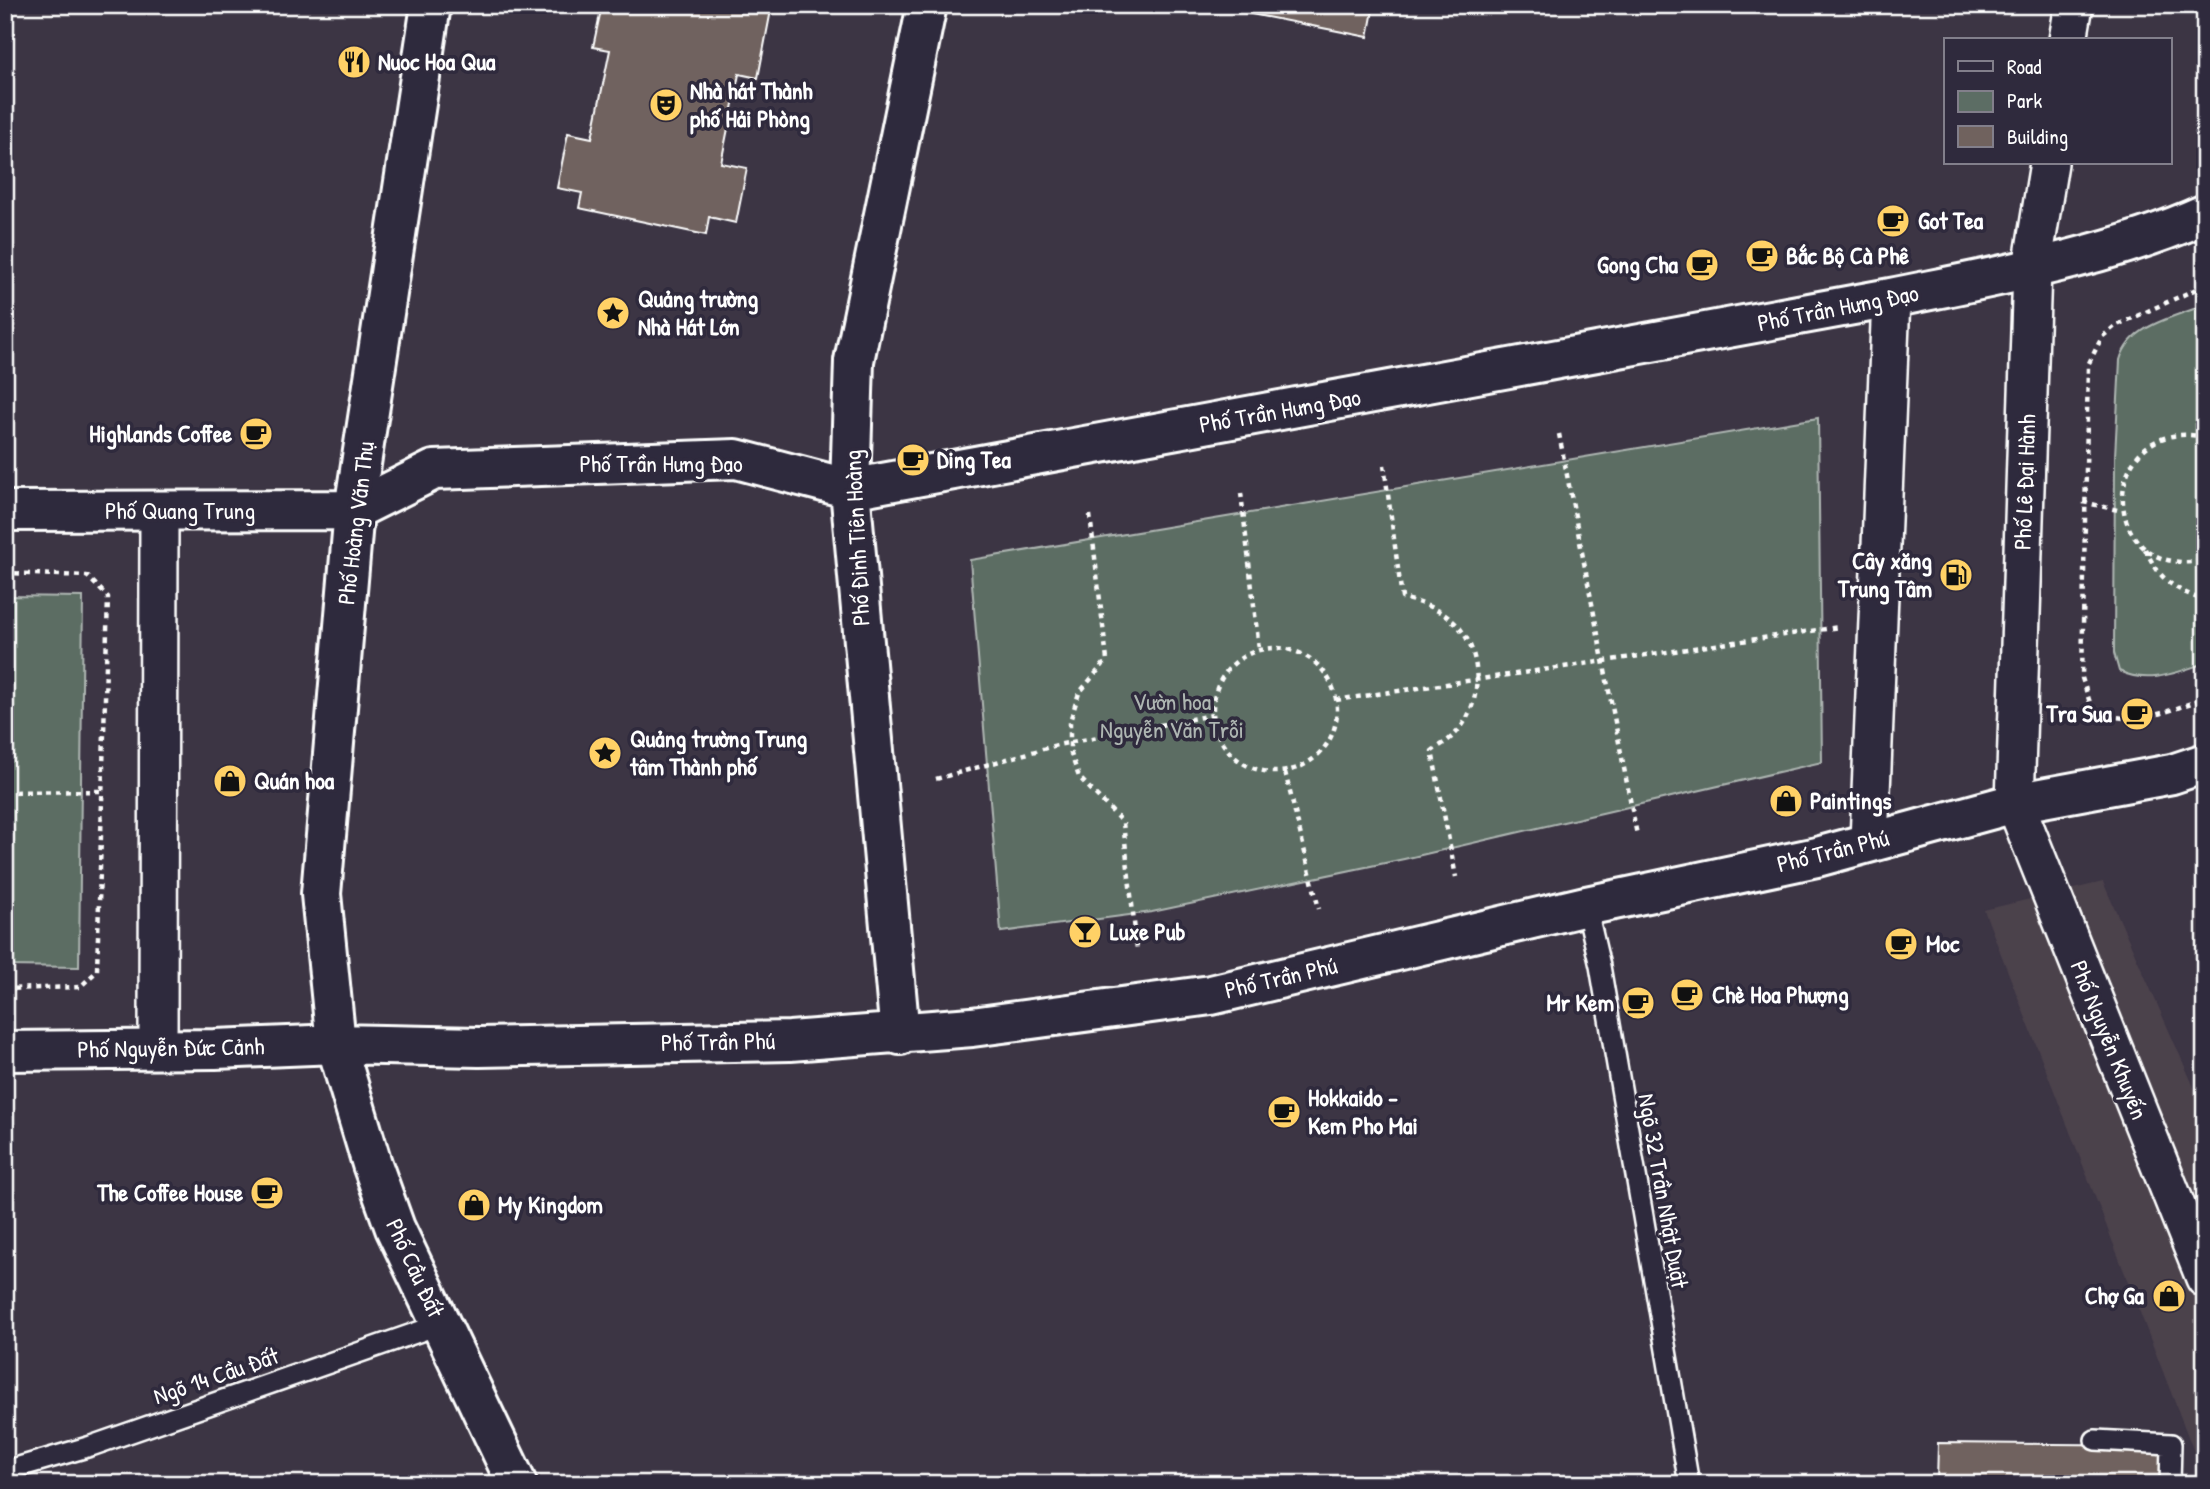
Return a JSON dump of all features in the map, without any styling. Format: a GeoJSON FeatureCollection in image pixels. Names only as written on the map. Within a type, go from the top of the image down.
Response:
{"type":"FeatureCollection","features":[{"type":"Feature","properties":{"kind":"main road","name":"Phố Hoàng Văn Thụ"},"geometry":{"type":"LineString","coordinates":[[336,1044],[321,894],[354,510],[431,5]]}},
{"type":"Feature","properties":{"kind":"main road","name":"Phố Đinh Tiên Hoàng"},"geometry":{"type":"LineString","coordinates":[[900,1035],[850,489],[854,361],[927,5]]}},
{"type":"Feature","properties":{"kind":"main road","name":"Phố Trần Hưng Đạo"},"geometry":{"type":"LineString","coordinates":[[354,510],[434,470],[736,459],[850,489],[1891,298],[2032,268],[2180,226],[2205,214]]}},
{"type":"Feature","properties":{"kind":"main road","name":"Phố Quang Trung"},"geometry":{"type":"LineString","coordinates":[[5,511],[354,510]]}},
{"type":"Feature","properties":{"kind":"main road","name":"Phố Trần Phú"},"geometry":{"type":"LineString","coordinates":[[336,1044],[491,1047],[790,1041],[900,1035],[1211,995],[1586,906],[1817,857],[2015,803],[2172,774],[2205,763]]}},
{"type":"Feature","properties":{"kind":"main road","name":"Phố Nguyễn Đức Cảnh"},"geometry":{"type":"LineString","coordinates":[[5,1051],[336,1044]]}},
{"type":"Feature","properties":{"kind":"main road","name":"Phố Cầu Đất"},"geometry":{"type":"LineString","coordinates":[[336,1044],[372,1164],[395,1228],[517,1484]]}},
{"type":"Feature","properties":{"kind":"street"},"geometry":{"type":"LineString","coordinates":[[2068,38],[2074,5]]}},
{"type":"Feature","properties":{"kind":"street","name":"Phố Lê Đại Hành"},"geometry":{"type":"LineString","coordinates":[[2015,803],[2032,268],[2049,164]]}},
{"type":"Feature","properties":{"kind":"street"},"geometry":{"type":"LineString","coordinates":[[1869,842],[1891,298]]}},
{"type":"Feature","properties":{"kind":"street"},"geometry":{"type":"LineString","coordinates":[[158,1048],[159,511]]}},
{"type":"Feature","properties":{"kind":"street","name":"Phố Nguyễn Khuyến"},"geometry":{"type":"LineString","coordinates":[[2015,803],[2205,1278]]}},
{"type":"Feature","properties":{"kind":"lane","name":"Ngõ 32 Trần Nhật Duật"},"geometry":{"type":"LineString","coordinates":[[1586,906],[1600,966],[1689,1484]]}},
{"type":"Feature","properties":{"kind":"lane","name":"Ngõ 14 Cầu Đất"},"geometry":{"type":"LineString","coordinates":[[5,1471],[91,1446],[441,1324]]}},
{"type":"Feature","properties":{"kind":"lane"},"geometry":{"type":"LineString","coordinates":[[2095,1440],[2171,1444],[2170,1484]]}},
{"type":"Feature","properties":{"kind":"path"},"geometry":{"type":"LineString","coordinates":[[2205,285],[2115,326],[2102,337],[2092,351],[2088,365],[2083,502],[2082,678],[2092,709],[2111,719],[2151,717],[2205,698]]}},
{"type":"Feature","properties":{"kind":"path"},"geometry":{"type":"LineString","coordinates":[[2205,437],[2188,433],[2165,437],[2145,448],[2129,467],[2122,489],[2122,512],[2130,532],[2145,549],[2156,571],[2173,588],[2205,601]]}},
{"type":"Feature","properties":{"kind":"path"},"geometry":{"type":"LineString","coordinates":[[1559,434],[1637,835]]}},
{"type":"Feature","properties":{"kind":"path"},"geometry":{"type":"LineString","coordinates":[[1384,465],[1402,597],[1430,605],[1461,630],[1474,655],[1477,680],[1471,710],[1455,734],[1432,751],[1456,877]]}},
{"type":"Feature","properties":{"kind":"path"},"geometry":{"type":"LineString","coordinates":[[1241,493],[1259,649]]}},
{"type":"Feature","properties":{"kind":"path"},"geometry":{"type":"LineString","coordinates":[[2083,502],[2122,512]]}},
{"type":"Feature","properties":{"kind":"path"},"geometry":{"type":"LineString","coordinates":[[1090,515],[1107,660],[1079,693],[1070,721],[1070,743],[1079,777],[1123,823],[1137,949]]}},
{"type":"Feature","properties":{"kind":"path"},"geometry":{"type":"LineString","coordinates":[[2145,549],[2165,560],[2189,564],[2205,560]]}},
{"type":"Feature","properties":{"kind":"path"},"geometry":{"type":"LineString","coordinates":[[5,573],[87,576],[108,597],[97,971],[80,987],[5,989]]}},
{"type":"Feature","properties":{"kind":"path"},"geometry":{"type":"LineString","coordinates":[[1336,700],[1850,625]]}},
{"type":"Feature","properties":{"kind":"path"},"geometry":{"type":"LineString","coordinates":[[1280,647],[1301,653],[1320,666],[1332,684],[1336,700],[1338,711],[1334,733],[1322,751],[1305,765],[1285,772],[1263,772],[1230,754],[1217,737],[1212,715],[1214,693],[1223,673],[1239,658],[1259,649],[1280,647]]}},
{"type":"Feature","properties":{"kind":"path"},"geometry":{"type":"LineString","coordinates":[[936,779],[1070,743],[1212,715]]}},
{"type":"Feature","properties":{"kind":"path"},"geometry":{"type":"LineString","coordinates":[[1285,772],[1319,909]]}},
{"type":"Feature","properties":{"kind":"path"},"geometry":{"type":"LineString","coordinates":[[5,792],[104,791]]}},
{"type":"Feature","properties":{"kind":"shaded area","name":"Chợ Ga"},"geometry":{"type":"Polygon","coordinates":[[[2103,882],[2205,1112],[2205,1480],[1984,910],[2103,882]]]}},
{"type":"Feature","properties":{"kind":"green space"},"geometry":{"type":"Polygon","coordinates":[[[2205,305],[2205,663],[2162,676],[2140,677],[2119,671],[2114,653],[2115,456],[2120,360],[2125,348],[2143,330],[2167,318],[2205,305]]]}},
{"type":"Feature","properties":{"kind":"green space","name":"Vườn hoa Nguyễn Văn Trỗi"},"geometry":{"type":"Polygon","coordinates":[[[1818,418],[1822,762],[1404,859],[1152,912],[1001,932],[970,560],[1818,418]]]}},
{"type":"Feature","properties":{"kind":"green space"},"geometry":{"type":"Polygon","coordinates":[[[5,596],[83,597],[79,967],[5,966],[5,596]]]}},
{"type":"Feature","properties":{"kind":"building","name":"Nhà hát Thành phố Hải Phòng"},"geometry":{"type":"Polygon","coordinates":[[[602,5],[772,5],[758,78],[739,74],[721,163],[747,168],[736,223],[709,217],[706,235],[579,208],[582,193],[557,188],[568,133],[592,138],[610,50],[593,47],[602,5]]]}},
{"type":"Feature","properties":{"kind":"building"},"geometry":{"type":"Polygon","coordinates":[[[1206,5],[1374,5],[1368,37],[1206,5]]]}},
{"type":"Feature","properties":{"kind":"building"},"geometry":{"type":"Polygon","coordinates":[[[1938,1443],[2169,1445],[2169,1484],[1937,1484],[1938,1443]]]}},
{"type":"Feature","properties":{"kind":"place","name":"Nuoc Hoa Qua"},"geometry":{"type":"Point","coordinates":[354,62]}},
{"type":"Feature","properties":{"kind":"place","name":"Nhà hát Thành phố Hải Phòng"},"geometry":{"type":"Point","coordinates":[666,105]}},
{"type":"Feature","properties":{"kind":"place","name":"Got Tea"},"geometry":{"type":"Point","coordinates":[1893,221]}},
{"type":"Feature","properties":{"kind":"place","name":"Bắc Bộ Cà Phê"},"geometry":{"type":"Point","coordinates":[1762,256]}},
{"type":"Feature","properties":{"kind":"place","name":"Gong Cha"},"geometry":{"type":"Point","coordinates":[1702,265]}},
{"type":"Feature","properties":{"kind":"place","name":"Quảng trường Nhà Hát Lớn"},"geometry":{"type":"Point","coordinates":[613,313]}},
{"type":"Feature","properties":{"kind":"place","name":"Highlands Coffee"},"geometry":{"type":"Point","coordinates":[256,434]}},
{"type":"Feature","properties":{"kind":"place","name":"Ding Tea"},"geometry":{"type":"Point","coordinates":[913,460]}},
{"type":"Feature","properties":{"kind":"place","name":"Cây xăng Trung Tâm"},"geometry":{"type":"Point","coordinates":[1956,575]}},
{"type":"Feature","properties":{"kind":"place","name":"Tra Sua"},"geometry":{"type":"Point","coordinates":[2137,714]}},
{"type":"Feature","properties":{"kind":"place","name":"Quảng trường Trung tâm Thành phố"},"geometry":{"type":"Point","coordinates":[605,753]}},
{"type":"Feature","properties":{"kind":"place","name":"Quán hoa"},"geometry":{"type":"Point","coordinates":[230,781]}},
{"type":"Feature","properties":{"kind":"place","name":"Paintings"},"geometry":{"type":"Point","coordinates":[1786,801]}},
{"type":"Feature","properties":{"kind":"place","name":"Luxe Pub"},"geometry":{"type":"Point","coordinates":[1085,932]}},
{"type":"Feature","properties":{"kind":"place","name":"Moc"},"geometry":{"type":"Point","coordinates":[1901,944]}},
{"type":"Feature","properties":{"kind":"place","name":"Chè Hoa Phượng"},"geometry":{"type":"Point","coordinates":[1687,995]}},
{"type":"Feature","properties":{"kind":"place","name":"Mr Kem"},"geometry":{"type":"Point","coordinates":[1638,1003]}},
{"type":"Feature","properties":{"kind":"place","name":"Hokkaido - Kem Pho Mai"},"geometry":{"type":"Point","coordinates":[1284,1112]}},
{"type":"Feature","properties":{"kind":"place","name":"The Coffee House"},"geometry":{"type":"Point","coordinates":[267,1193]}},
{"type":"Feature","properties":{"kind":"place","name":"My Kingdom"},"geometry":{"type":"Point","coordinates":[474,1205]}},
{"type":"Feature","properties":{"kind":"place","name":"Chợ Ga"},"geometry":{"type":"Point","coordinates":[2169,1296]}}]}
